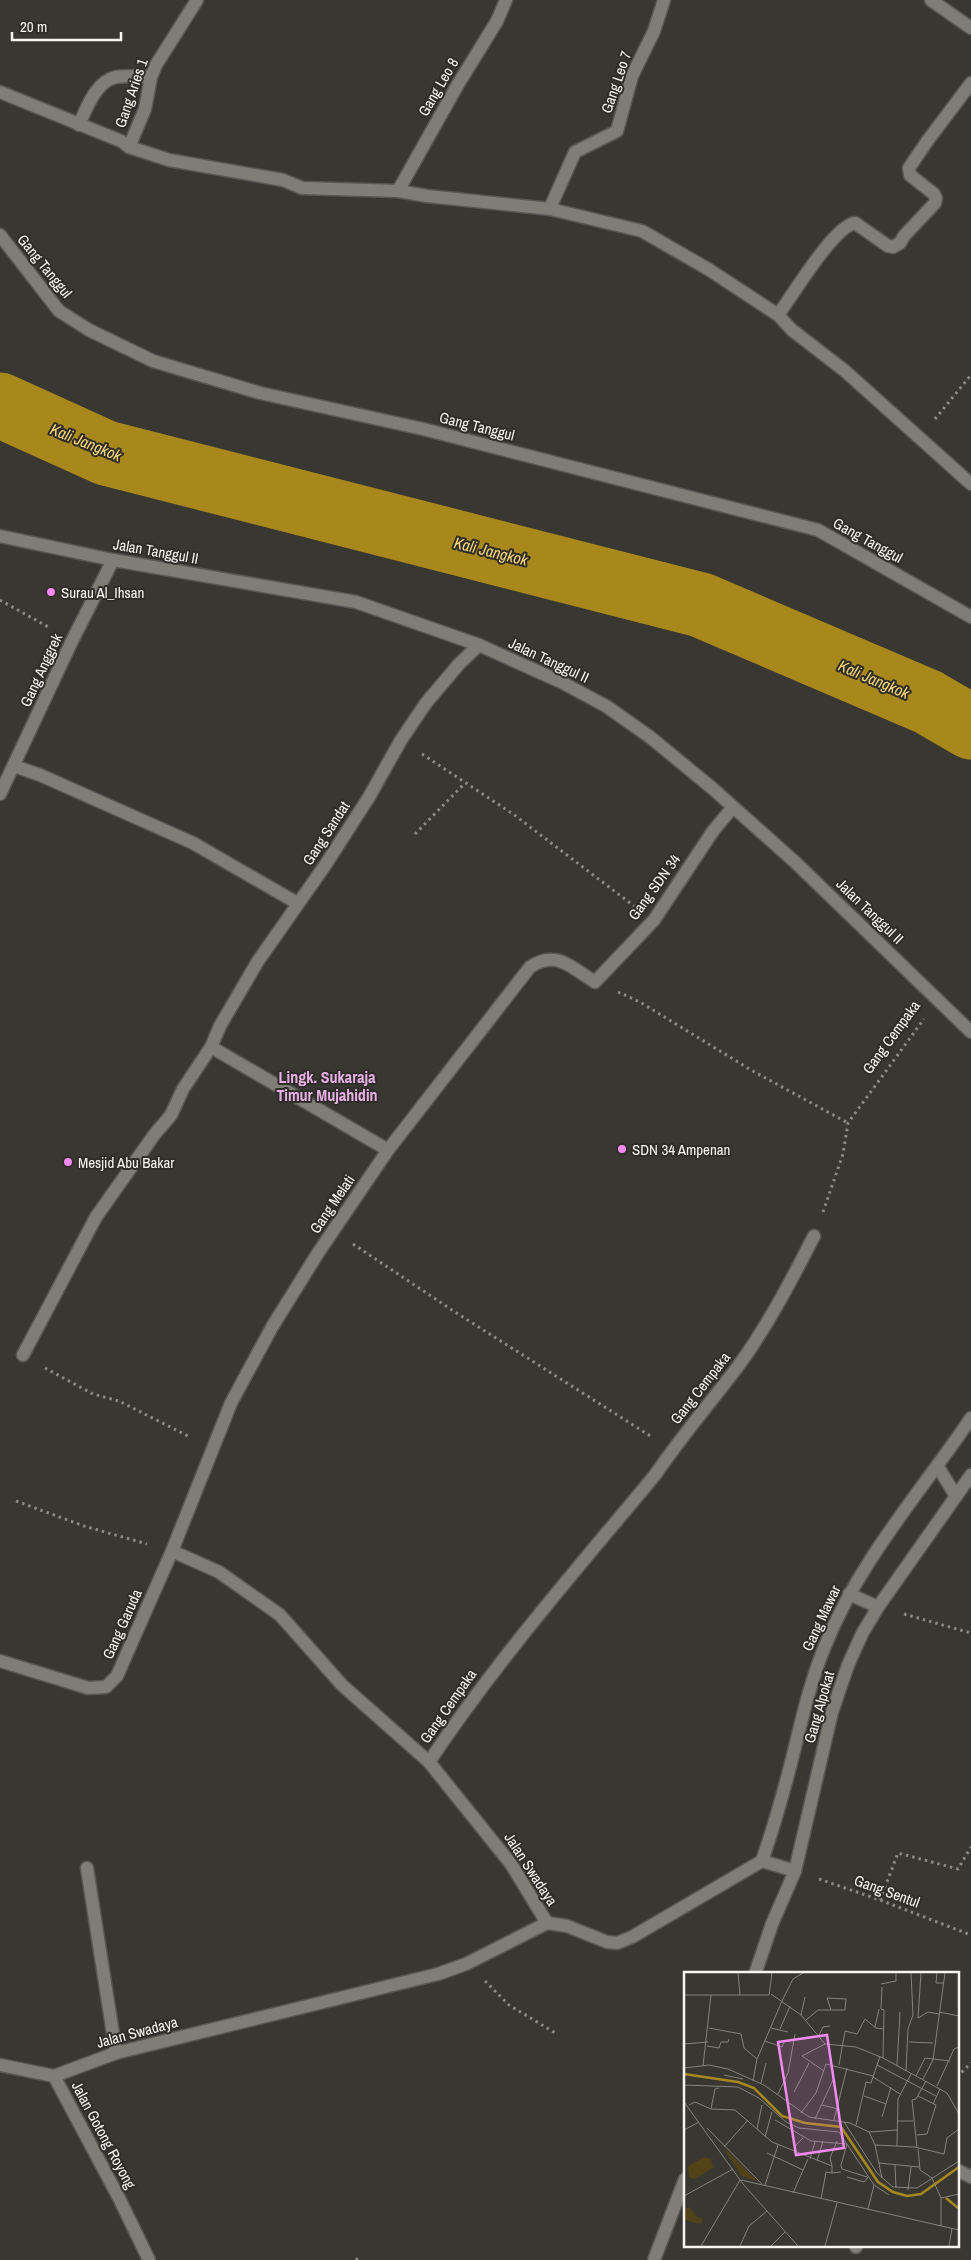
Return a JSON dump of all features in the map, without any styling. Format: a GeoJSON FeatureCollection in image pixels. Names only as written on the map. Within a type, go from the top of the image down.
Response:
{"type":"FeatureCollection","features":[{"type":"Feature","properties":{"kind":"street","name":"Gang Aries 1"},"geometry":{"type":"LineString","coordinates":[[129,147],[145,109],[151,77],[156,65],[197,0]]}},
{"type":"Feature","properties":{"kind":"street","name":"Gang Leo 8"},"geometry":{"type":"LineString","coordinates":[[398,191],[457,86],[497,21],[506,0]]}},
{"type":"Feature","properties":{"kind":"street","name":"Gang Leo 7"},"geometry":{"type":"LineString","coordinates":[[550,208],[575,152],[617,131],[632,76],[654,31],[664,0]]}},
{"type":"Feature","properties":{"kind":"street"},"geometry":{"type":"LineString","coordinates":[[931,0],[971,28]]}},
{"type":"Feature","properties":{"kind":"street"},"geometry":{"type":"LineString","coordinates":[[79,125],[87,104],[103,84],[115,77],[151,77]]}},
{"type":"Feature","properties":{"kind":"street"},"geometry":{"type":"LineString","coordinates":[[778,315],[826,246],[844,227],[855,223],[888,246],[893,247],[900,243],[935,203],[936,198],[934,194],[910,174],[909,168],[971,83]]}},
{"type":"Feature","properties":{"kind":"street"},"geometry":{"type":"LineString","coordinates":[[0,92],[121,141],[129,147],[169,160],[283,180],[302,188],[398,191],[427,196],[550,209],[642,231],[708,269],[778,315],[792,330],[838,366],[971,484]]}},
{"type":"Feature","properties":{"kind":"street","name":"Gang Tanggul"},"geometry":{"type":"LineString","coordinates":[[0,235],[60,311],[89,330],[153,361],[260,393],[423,429],[818,530],[971,617]]}},
{"type":"Feature","properties":{"kind":"street","name":"Jalan Tanggul II"},"geometry":{"type":"LineString","coordinates":[[0,536],[113,560],[356,602],[479,645],[560,682],[606,706],[650,737],[733,807],[808,874],[971,1032]]}},
{"type":"Feature","properties":{"kind":"street","name":"Gang Anggrek"},"geometry":{"type":"LineString","coordinates":[[0,794],[72,641],[113,560]]}},
{"type":"Feature","properties":{"kind":"street","name":"Gang Sandat"},"geometry":{"type":"LineString","coordinates":[[23,1355],[96,1217],[154,1135],[171,1115],[183,1089],[211,1047],[220,1026],[258,961],[297,902],[326,864],[369,797],[401,740],[448,677],[479,645]]}},
{"type":"Feature","properties":{"kind":"street"},"geometry":{"type":"LineString","coordinates":[[14,766],[40,775],[193,844],[297,902]]}},
{"type":"Feature","properties":{"kind":"street","name":"Gang SDN 34"},"geometry":{"type":"LineString","coordinates":[[595,982],[654,920],[713,831],[733,807]]}},
{"type":"Feature","properties":{"kind":"street","name":"Gang Melati"},"geometry":{"type":"LineString","coordinates":[[172,1551],[231,1403],[272,1327],[388,1150],[530,967],[542,959],[557,959],[595,982]]}},
{"type":"Feature","properties":{"kind":"street"},"geometry":{"type":"LineString","coordinates":[[211,1047],[388,1150]]}},
{"type":"Feature","properties":{"kind":"street","name":"Gang Cempaka"},"geometry":{"type":"LineString","coordinates":[[429,1762],[460,1714],[521,1634],[655,1475],[672,1450],[739,1364],[782,1298],[814,1236]]}},
{"type":"Feature","properties":{"kind":"street","name":"Gang Mawar"},"geometry":{"type":"LineString","coordinates":[[766,1862],[811,1684],[825,1646],[892,1526],[940,1469],[971,1418]]}},
{"type":"Feature","properties":{"kind":"street"},"geometry":{"type":"LineString","coordinates":[[940,1469],[954,1493]]}},
{"type":"Feature","properties":{"kind":"street","name":"Gang Alpokat"},"geometry":{"type":"LineString","coordinates":[[756,1972],[791,1870],[832,1712],[858,1642],[875,1606],[954,1493],[971,1475]]}},
{"type":"Feature","properties":{"kind":"street","name":"Gang Garuda"},"geometry":{"type":"LineString","coordinates":[[0,1661],[88,1688],[106,1687],[117,1676],[172,1551]]}},
{"type":"Feature","properties":{"kind":"street","name":"Jalan Swadaya"},"geometry":{"type":"LineString","coordinates":[[54,2076],[116,2053],[438,1974],[466,1964],[547,1923],[511,1864],[429,1762],[342,1685],[280,1615],[219,1572],[172,1551]]}},
{"type":"Feature","properties":{"kind":"street"},"geometry":{"type":"LineString","coordinates":[[852,1595],[875,1606]]}},
{"type":"Feature","properties":{"kind":"street"},"geometry":{"type":"LineString","coordinates":[[547,1923],[567,1926],[607,1942],[617,1943],[632,1938],[766,1862],[791,1870]]}},
{"type":"Feature","properties":{"kind":"street"},"geometry":{"type":"LineString","coordinates":[[87,1868],[116,2053]]}},
{"type":"Feature","properties":{"kind":"street","name":"Jalan Gotong Royong"},"geometry":{"type":"LineString","coordinates":[[0,2065],[54,2076],[120,2198],[149,2260]]}},
{"type":"Feature","properties":{"kind":"street"},"geometry":{"type":"LineString","coordinates":[[958,2170],[971,2177]]}},
{"type":"Feature","properties":{"kind":"street"},"geometry":{"type":"LineString","coordinates":[[654,2260],[684,2182]]}},
{"type":"Feature","properties":{"kind":"path"},"geometry":{"type":"LineString","coordinates":[[919,437],[971,375]]}},
{"type":"Feature","properties":{"kind":"path"},"geometry":{"type":"LineString","coordinates":[[0,600],[72,641]]}},
{"type":"Feature","properties":{"kind":"path"},"geometry":{"type":"LineString","coordinates":[[401,740],[513,814],[597,880],[654,920]]}},
{"type":"Feature","properties":{"kind":"path"},"geometry":{"type":"LineString","coordinates":[[415,834],[465,783]]}},
{"type":"Feature","properties":{"kind":"path"},"geometry":{"type":"LineString","coordinates":[[595,982],[640,1002],[751,1070],[848,1124]]}},
{"type":"Feature","properties":{"kind":"path","name":"Gang Cempaka"},"geometry":{"type":"LineString","coordinates":[[814,1236],[843,1154],[848,1124],[938,1000]]}},
{"type":"Feature","properties":{"kind":"path"},"geometry":{"type":"LineString","coordinates":[[334,1230],[455,1312],[672,1450]]}},
{"type":"Feature","properties":{"kind":"path"},"geometry":{"type":"LineString","coordinates":[[23,1355],[93,1394],[119,1401],[213,1448]]}},
{"type":"Feature","properties":{"kind":"path"},"geometry":{"type":"LineString","coordinates":[[16,1501],[84,1526],[172,1551]]}},
{"type":"Feature","properties":{"kind":"path"},"geometry":{"type":"LineString","coordinates":[[875,1606],[971,1633]]}},
{"type":"Feature","properties":{"kind":"path"},"geometry":{"type":"LineString","coordinates":[[880,1900],[898,1853],[958,1869],[971,1847]]}},
{"type":"Feature","properties":{"kind":"path","name":"Gang Sentul"},"geometry":{"type":"LineString","coordinates":[[791,1870],[880,1900],[971,1935]]}},
{"type":"Feature","properties":{"kind":"path"},"geometry":{"type":"LineString","coordinates":[[466,1964],[510,2005],[558,2034]]}},
{"type":"Feature","properties":{"kind":"path"},"geometry":{"type":"LineString","coordinates":[[958,2076],[971,2063]]}},
{"type":"Feature","properties":{"kind":"path"},"geometry":{"type":"LineString","coordinates":[[356,2260],[360,2256]]}},
{"type":"Feature","properties":{"kind":"waterway","name":"Kali Jangkok"},"geometry":{"type":"LineString","coordinates":[[0,405],[106,453],[701,605],[928,702],[971,727]]}},
{"type":"Feature","properties":{"kind":"place","name":"Surau Al_Ihsan"},"geometry":{"type":"Point","coordinates":[51,592]}},
{"type":"Feature","properties":{"kind":"place","name":"SDN 34 Ampenan"},"geometry":{"type":"Point","coordinates":[622,1149]}},
{"type":"Feature","properties":{"kind":"place","name":"Mesjid Abu Bakar"},"geometry":{"type":"Point","coordinates":[68,1162]}},
{"type":"Feature","properties":{"kind":"district","name":"Lingk. Sukaraja Timur Mujahidin"},"geometry":{"type":"Point","coordinates":[327,1086]}}]}
